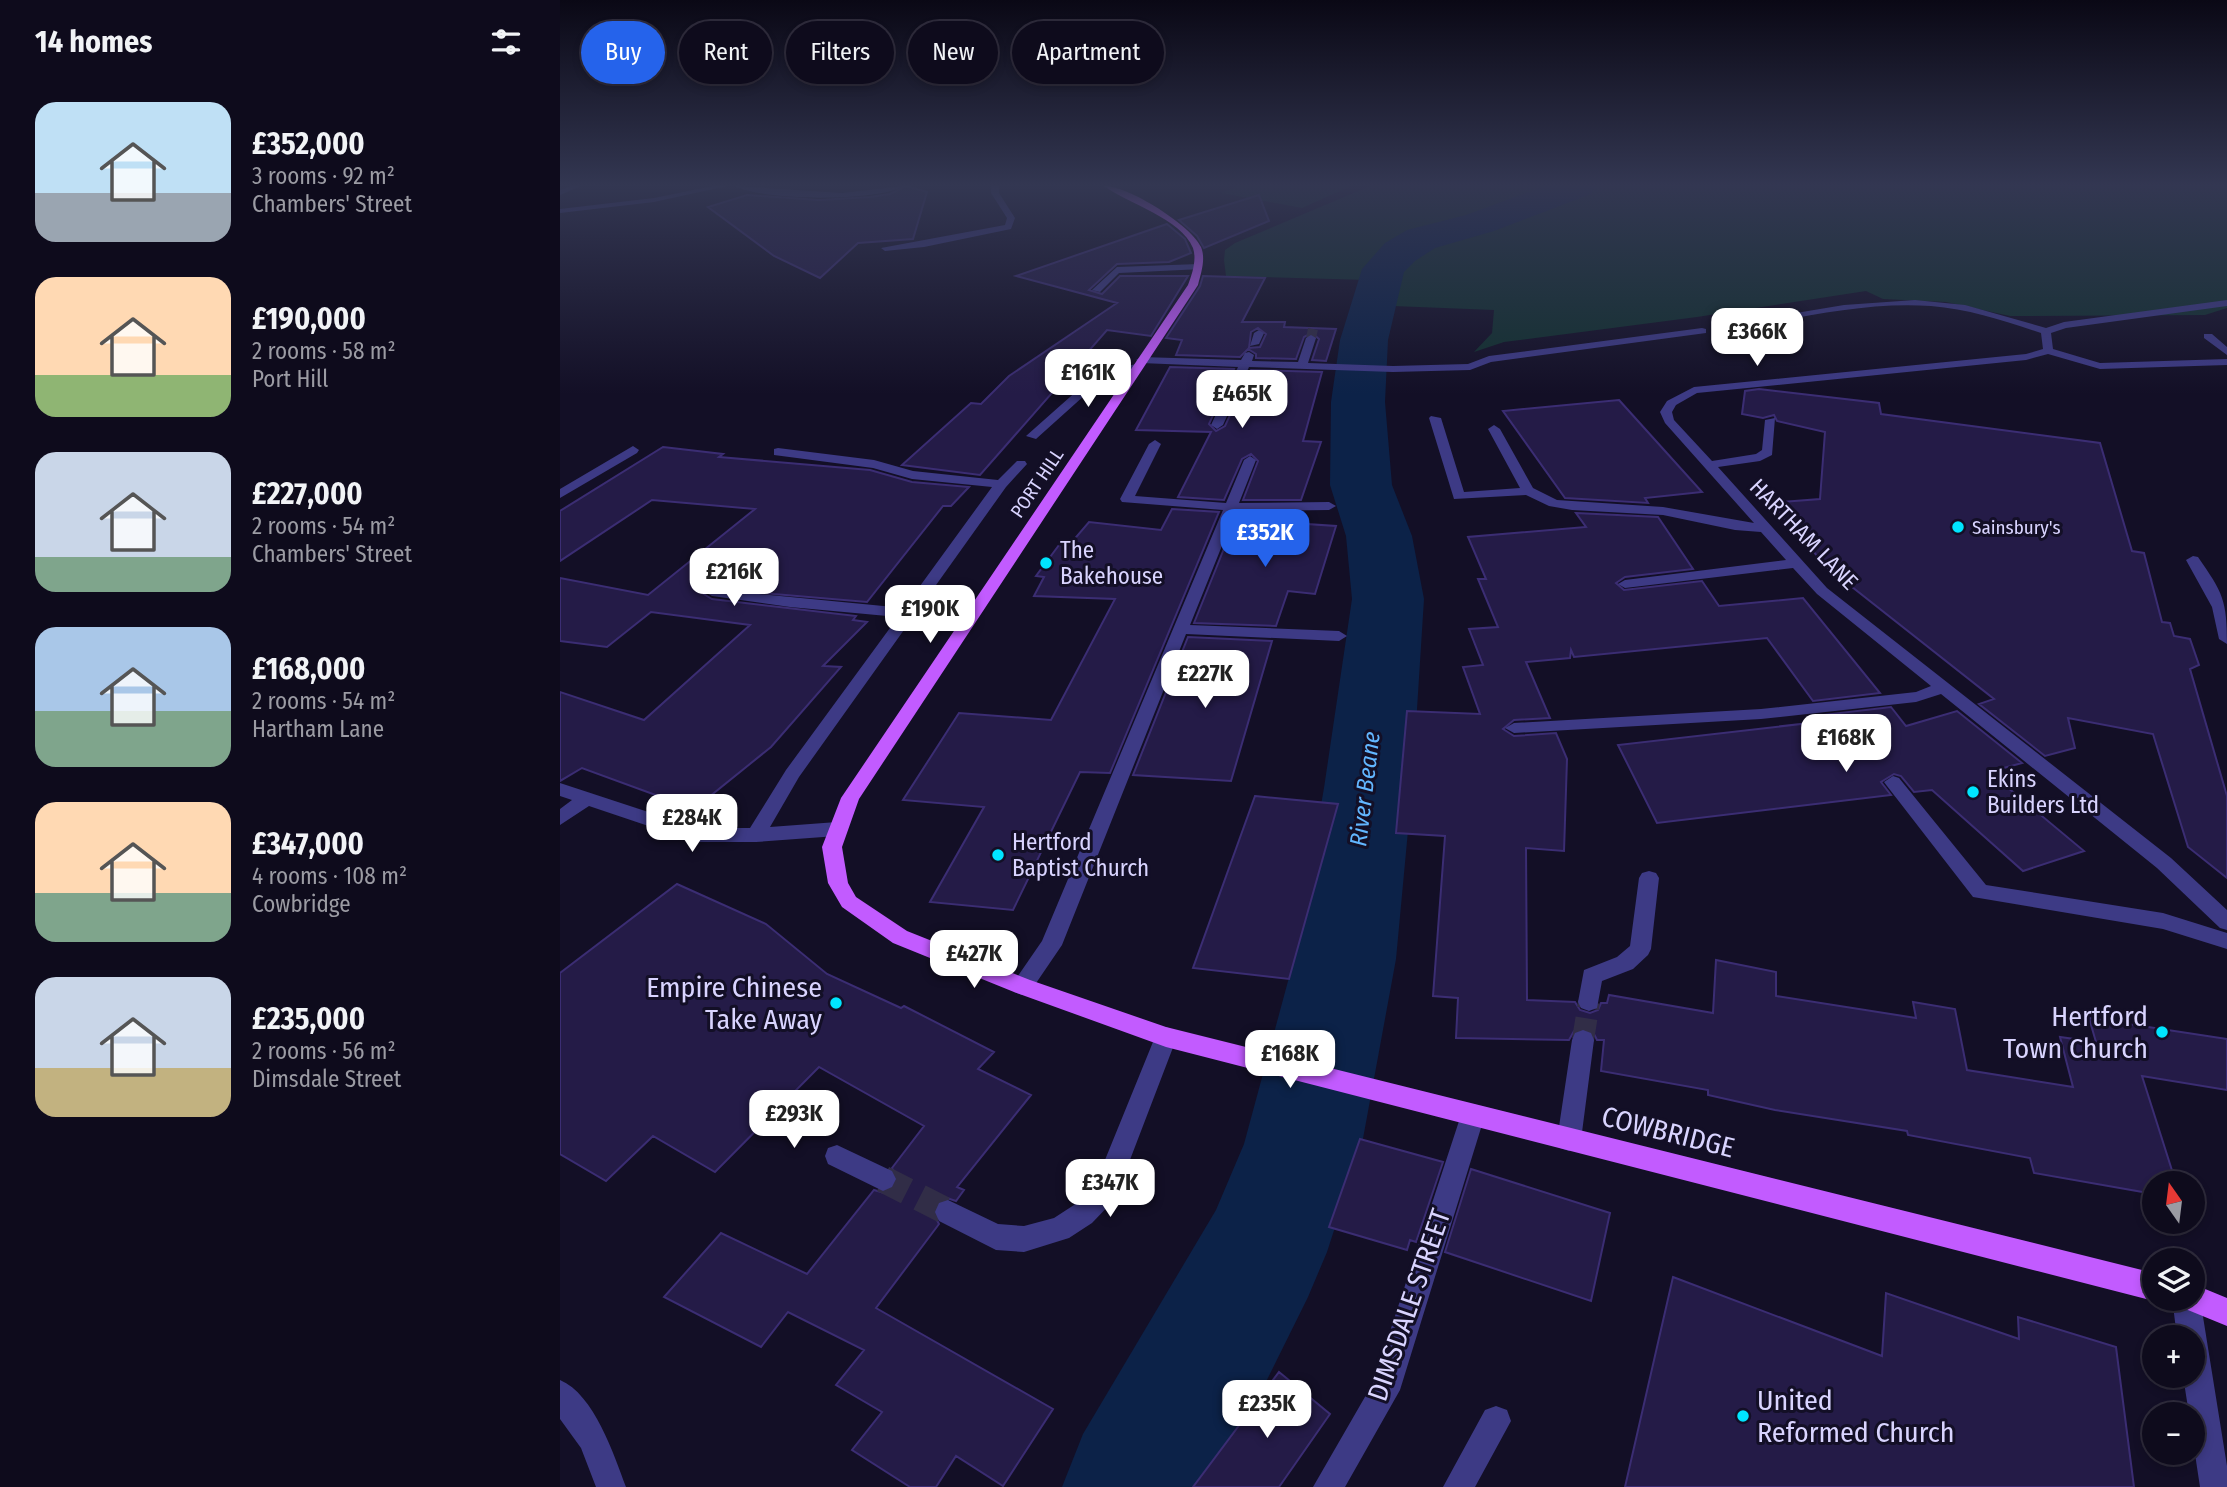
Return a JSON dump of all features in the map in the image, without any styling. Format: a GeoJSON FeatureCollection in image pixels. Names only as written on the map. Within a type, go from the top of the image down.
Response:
{"type":"FeatureCollection","features":[{"type":"Feature","properties":{"kind":"main road"},"geometry":{"type":"LineString","coordinates":[[1198,255],[1199,267]]}},
{"type":"Feature","properties":{"kind":"main road","name":"PORT HILL"},"geometry":{"type":"LineString","coordinates":[[837,829],[850,798],[1062,484],[1192,285],[1199,267]]}},
{"type":"Feature","properties":{"kind":"main road","name":"COWBRIDGE"},"geometry":{"type":"LineString","coordinates":[[837,829],[832,847],[833,862],[838,883],[849,902],[900,937],[1022,986],[1166,1037],[1223,1049],[1569,1140],[2142,1284]]}},
{"type":"Feature","properties":{"kind":"main road"},"geometry":{"type":"LineString","coordinates":[[2205,1303],[2227,1312]]}},
{"type":"Feature","properties":{"kind":"street"},"geometry":{"type":"LineString","coordinates":[[1097,290],[1117,270],[1199,267]]}},
{"type":"Feature","properties":{"kind":"street"},"geometry":{"type":"LineString","coordinates":[[1723,328],[1894,304],[1941,305],[2004,318],[2046,331],[2064,325],[2227,303]]}},
{"type":"Feature","properties":{"kind":"street"},"geometry":{"type":"LineString","coordinates":[[1303,365],[1313,328]]}},
{"type":"Feature","properties":{"kind":"street"},"geometry":{"type":"LineString","coordinates":[[1032,436],[1101,376],[1139,364],[1250,354],[1303,365],[1335,367],[1470,367],[1489,359],[1702,331]]}},
{"type":"Feature","properties":{"kind":"street"},"geometry":{"type":"LineString","coordinates":[[2046,331],[2048,351]]}},
{"type":"Feature","properties":{"kind":"street"},"geometry":{"type":"LineString","coordinates":[[1217,425],[1259,333]]}},
{"type":"Feature","properties":{"kind":"street"},"geometry":{"type":"LineString","coordinates":[[2208,336],[2227,352]]}},
{"type":"Feature","properties":{"kind":"street","name":"HARTHAM LANE"},"geometry":{"type":"LineString","coordinates":[[2227,362],[2100,366],[2048,351],[2026,357],[1695,390],[1671,403],[1666,412],[1669,421],[1822,591],[2164,863],[2227,922]]}},
{"type":"Feature","properties":{"kind":"street"},"geometry":{"type":"LineString","coordinates":[[1435,418],[1459,496],[1528,491],[1554,503],[1572,506],[1663,511],[1735,526],[1763,528]]}},
{"type":"Feature","properties":{"kind":"street"},"geometry":{"type":"LineString","coordinates":[[1710,465],[1760,457],[1768,452],[1771,420]]}},
{"type":"Feature","properties":{"kind":"street"},"geometry":{"type":"LineString","coordinates":[[1494,429],[1528,491]]}},
{"type":"Feature","properties":{"kind":"street"},"geometry":{"type":"LineString","coordinates":[[1155,444],[1127,499],[1230,507],[1329,506]]}},
{"type":"Feature","properties":{"kind":"street"},"geometry":{"type":"LineString","coordinates":[[560,494],[633,450]]}},
{"type":"Feature","properties":{"kind":"street"},"geometry":{"type":"LineString","coordinates":[[778,452],[874,464],[923,477],[1001,484]]}},
{"type":"Feature","properties":{"kind":"street"},"geometry":{"type":"LineString","coordinates":[[1022,986],[1051,945],[1250,460]]}},
{"type":"Feature","properties":{"kind":"street","name":"PORT HILL"},"geometry":{"type":"LineString","coordinates":[[757,835],[792,774],[1001,484],[1021,464]]}},
{"type":"Feature","properties":{"kind":"street"},"geometry":{"type":"LineString","coordinates":[[2193,560],[2213,590],[2226,627],[2227,639]]}},
{"type":"Feature","properties":{"kind":"street"},"geometry":{"type":"LineString","coordinates":[[1625,584],[1795,563]]}},
{"type":"Feature","properties":{"kind":"street"},"geometry":{"type":"LineString","coordinates":[[712,592],[790,603],[908,613]]}},
{"type":"Feature","properties":{"kind":"street"},"geometry":{"type":"LineString","coordinates":[[1182,629],[1339,636]]}},
{"type":"Feature","properties":{"kind":"street"},"geometry":{"type":"LineString","coordinates":[[1514,728],[1761,713],[1916,697],[1932,694],[1941,687]]}},
{"type":"Feature","properties":{"kind":"street"},"geometry":{"type":"LineString","coordinates":[[1893,782],[1980,892],[2163,921],[2227,942]]}},
{"type":"Feature","properties":{"kind":"street"},"geometry":{"type":"LineString","coordinates":[[560,789],[696,835],[757,835],[837,829]]}},
{"type":"Feature","properties":{"kind":"street"},"geometry":{"type":"LineString","coordinates":[[560,818],[587,798]]}},
{"type":"Feature","properties":{"kind":"street"},"geometry":{"type":"LineString","coordinates":[[1589,1002],[1592,976],[1625,963],[1640,949],[1648,878]]}},
{"type":"Feature","properties":{"kind":"street"},"geometry":{"type":"LineString","coordinates":[[948,1212],[996,1237],[1024,1238],[1060,1229],[1083,1214],[1106,1191],[1166,1037]]}},
{"type":"Feature","properties":{"kind":"street"},"geometry":{"type":"LineString","coordinates":[[1569,1140],[1583,1040]]}},
{"type":"Feature","properties":{"kind":"street","name":"DIMSDALE STREET"},"geometry":{"type":"LineString","coordinates":[[1328,1487],[1385,1390],[1473,1115]]}},
{"type":"Feature","properties":{"kind":"street"},"geometry":{"type":"LineString","coordinates":[[837,1156],[883,1179]]}},
{"type":"Feature","properties":{"kind":"street"},"geometry":{"type":"LineString","coordinates":[[2200,1388],[2215,1487]]}},
{"type":"Feature","properties":{"kind":"street"},"geometry":{"type":"LineString","coordinates":[[560,1395],[593,1439],[611,1487]]}},
{"type":"Feature","properties":{"kind":"street"},"geometry":{"type":"LineString","coordinates":[[1458,1487],[1496,1421]]}},
{"type":"Feature","properties":{"kind":"green space"},"geometry":{"type":"Polygon","coordinates":[[[1224,255],[1377,255],[1368,280],[1226,276],[1224,255]]]}},
{"type":"Feature","properties":{"kind":"green space"},"geometry":{"type":"Polygon","coordinates":[[[1414,255],[2227,255],[2227,308],[2205,315],[2010,316],[1946,302],[1883,299],[1866,291],[1697,317],[1504,342],[1474,352],[1492,333],[1494,310],[1393,306],[1403,265],[1414,255]]]}},
{"type":"Feature","properties":{"kind":"building"},"geometry":{"type":"Polygon","coordinates":[[[773,255],[845,255],[820,278],[773,255]]]}},
{"type":"Feature","properties":{"kind":"building"},"geometry":{"type":"Polygon","coordinates":[[[1076,255],[1185,255],[1169,262],[1117,264],[1089,290],[1102,294],[1120,276],[1188,276],[1151,336],[1107,330],[980,475],[902,465],[971,403],[981,404],[1009,376],[1117,303],[1016,276],[1076,255]]]}},
{"type":"Feature","properties":{"kind":"building"},"geometry":{"type":"Polygon","coordinates":[[[1203,276],[1265,278],[1242,322],[1285,322],[1284,327],[1336,329],[1326,361],[1312,360],[1319,339],[1312,333],[1304,337],[1296,359],[1256,358],[1256,354],[1248,349],[1240,357],[1176,355],[1182,340],[1166,338],[1200,286],[1203,276]],[[1258,328],[1251,332],[1249,348],[1260,347],[1266,334],[1258,328]]]}},
{"type":"Feature","properties":{"kind":"building"},"geometry":{"type":"Polygon","coordinates":[[[1170,367],[1234,369],[1209,424],[1216,431],[1225,426],[1251,370],[1322,372],[1303,441],[1321,442],[1301,500],[1243,500],[1258,461],[1251,454],[1242,459],[1224,500],[1178,497],[1211,432],[1136,430],[1170,367]]]}},
{"type":"Feature","properties":{"kind":"building","name":"Sainsbury's"},"geometry":{"type":"Polygon","coordinates":[[[1759,389],[1879,403],[1881,414],[2100,443],[2132,551],[2144,553],[2162,622],[2170,623],[2174,636],[2190,639],[2199,665],[2190,669],[2227,796],[2227,878],[2188,847],[2153,734],[2068,718],[2075,748],[2045,756],[1979,704],[1994,699],[1828,568],[1770,503],[1820,499],[1825,432],[1777,421],[1774,415],[1763,418],[1742,414],[1745,391],[1759,389]]]}},
{"type":"Feature","properties":{"kind":"building"},"geometry":{"type":"Polygon","coordinates":[[[1619,400],[1702,492],[1645,498],[1648,503],[1565,498],[1503,411],[1619,400]]]}},
{"type":"Feature","properties":{"kind":"building"},"geometry":{"type":"Polygon","coordinates":[[[663,447],[723,454],[719,457],[870,470],[912,482],[969,487],[951,506],[943,506],[867,602],[705,588],[702,593],[712,599],[856,616],[853,620],[867,622],[823,666],[841,667],[771,747],[694,809],[582,768],[560,781],[560,692],[644,720],[750,625],[651,612],[607,647],[560,641],[560,578],[648,595],[755,509],[652,500],[560,561],[560,511],[663,447]]]}},
{"type":"Feature","properties":{"kind":"building"},"geometry":{"type":"Polygon","coordinates":[[[1172,509],[1219,512],[1110,773],[1080,772],[1013,910],[930,902],[984,807],[903,800],[959,713],[1051,720],[1115,599],[1034,596],[1044,577],[1036,576],[1062,541],[1072,542],[1089,522],[1161,530],[1172,509]]]}},
{"type":"Feature","properties":{"kind":"building"},"geometry":{"type":"Polygon","coordinates":[[[1296,513],[1292,523],[1336,526],[1315,594],[1288,591],[1276,626],[1194,623],[1238,514],[1296,513]]]}},
{"type":"Feature","properties":{"kind":"building"},"geometry":{"type":"Polygon","coordinates":[[[1576,513],[1658,517],[1693,569],[1625,577],[1616,583],[1624,590],[1702,581],[1719,606],[1803,598],[1880,693],[1813,701],[1767,638],[1574,657],[1571,650],[1570,658],[1526,662],[1550,718],[1514,720],[1503,729],[1514,736],[1556,733],[1567,759],[1564,851],[1526,848],[1527,1000],[1575,1002],[1580,1010],[1590,1013],[1598,1010],[1601,1003],[1607,1003],[1609,995],[1713,1013],[1716,960],[1776,972],[1776,996],[1916,1018],[1913,1002],[1955,1009],[1967,1070],[2073,1087],[2060,1037],[2096,1042],[2089,1018],[2227,1039],[2227,1090],[2142,1076],[2172,1171],[2142,1171],[2142,1192],[2034,1173],[2030,1158],[1908,1135],[1907,1131],[1775,1110],[1708,1095],[1708,1090],[1601,1071],[1604,1040],[1597,1040],[1593,1032],[1584,1028],[1574,1031],[1569,1040],[1456,1038],[1458,998],[1433,996],[1445,836],[1396,833],[1407,711],[1480,714],[1463,667],[1483,665],[1469,629],[1498,627],[1478,579],[1486,579],[1468,537],[1586,527],[1576,513]]]}},
{"type":"Feature","properties":{"kind":"building"},"geometry":{"type":"Polygon","coordinates":[[[1188,637],[1272,641],[1231,781],[1133,775],[1188,637]]]}},
{"type":"Feature","properties":{"kind":"building"},"geometry":{"type":"Polygon","coordinates":[[[1891,707],[1906,726],[1957,711],[2022,763],[1989,772],[2084,851],[2023,871],[1932,790],[1914,792],[1901,776],[1894,774],[1881,782],[1891,795],[1657,823],[1618,745],[1827,721],[1823,715],[1891,707]]]}},
{"type":"Feature","properties":{"kind":"building"},"geometry":{"type":"Polygon","coordinates":[[[1255,796],[1338,804],[1289,979],[1193,968],[1255,796]]]}},
{"type":"Feature","properties":{"kind":"building"},"geometry":{"type":"Polygon","coordinates":[[[677,884],[766,924],[827,974],[901,1008],[904,1006],[994,1052],[978,1069],[1031,1095],[957,1187],[964,1190],[956,1201],[947,1198],[937,1202],[933,1213],[939,1224],[876,1308],[1053,1409],[1003,1486],[956,1456],[936,1487],[910,1487],[852,1450],[882,1412],[836,1385],[864,1350],[788,1312],[761,1347],[664,1297],[721,1233],[807,1274],[874,1190],[884,1193],[894,1188],[898,1178],[892,1168],[924,1126],[819,1067],[715,1172],[653,1136],[606,1181],[560,1154],[560,973],[677,884]]]}},
{"type":"Feature","properties":{"kind":"building"},"geometry":{"type":"Polygon","coordinates":[[[1360,1139],[1443,1162],[1416,1242],[1410,1240],[1407,1250],[1329,1227],[1360,1139]]]}},
{"type":"Feature","properties":{"kind":"building"},"geometry":{"type":"Polygon","coordinates":[[[1471,1169],[1610,1213],[1591,1301],[1445,1252],[1471,1169]]]}},
{"type":"Feature","properties":{"kind":"building"},"geometry":{"type":"Polygon","coordinates":[[[1673,1277],[1882,1356],[1886,1293],[2019,1339],[2018,1317],[2116,1347],[2134,1487],[1625,1487],[1673,1277]]]}},
{"type":"Feature","properties":{"kind":"building"},"geometry":{"type":"Polygon","coordinates":[[[1279,1372],[1330,1414],[1279,1487],[1193,1487],[1279,1372]]]}},
{"type":"Feature","properties":{"kind":"waterway","name":"River Beane"},"geometry":{"type":"LineString","coordinates":[[1136,1487],[1263,1252],[1303,1144],[1345,959],[1368,788],[1388,599],[1379,536],[1361,485],[1358,402],[1364,340],[1383,269],[1397,255]]}},
{"type":"Feature","properties":{"kind":"tunnel"},"geometry":{"type":"LineString","coordinates":[[1311,338],[1313,329]]}},
{"type":"Feature","properties":{"kind":"tunnel"},"geometry":{"type":"LineString","coordinates":[[1583,1040],[1589,1002]]}},
{"type":"Feature","properties":{"kind":"tunnel"},"geometry":{"type":"LineString","coordinates":[[883,1179],[948,1212]]}},
{"type":"Feature","properties":{"kind":"place","name":"Sainsbury's"},"geometry":{"type":"Point","coordinates":[1958,527]}},
{"type":"Feature","properties":{"kind":"place","name":"The Bakehouse"},"geometry":{"type":"Point","coordinates":[1046,563]}},
{"type":"Feature","properties":{"kind":"place","name":"Ekins Builders Ltd"},"geometry":{"type":"Point","coordinates":[1973,792]}},
{"type":"Feature","properties":{"kind":"place","name":"Hertford Baptist Church"},"geometry":{"type":"Point","coordinates":[998,855]}},
{"type":"Feature","properties":{"kind":"place","name":"Empire Chinese Take Away"},"geometry":{"type":"Point","coordinates":[836,1003]}},
{"type":"Feature","properties":{"kind":"place","name":"Hertford Town Church"},"geometry":{"type":"Point","coordinates":[2162,1032]}},
{"type":"Feature","properties":{"kind":"place","name":"United Reformed Church"},"geometry":{"type":"Point","coordinates":[1743,1416]}}]}
